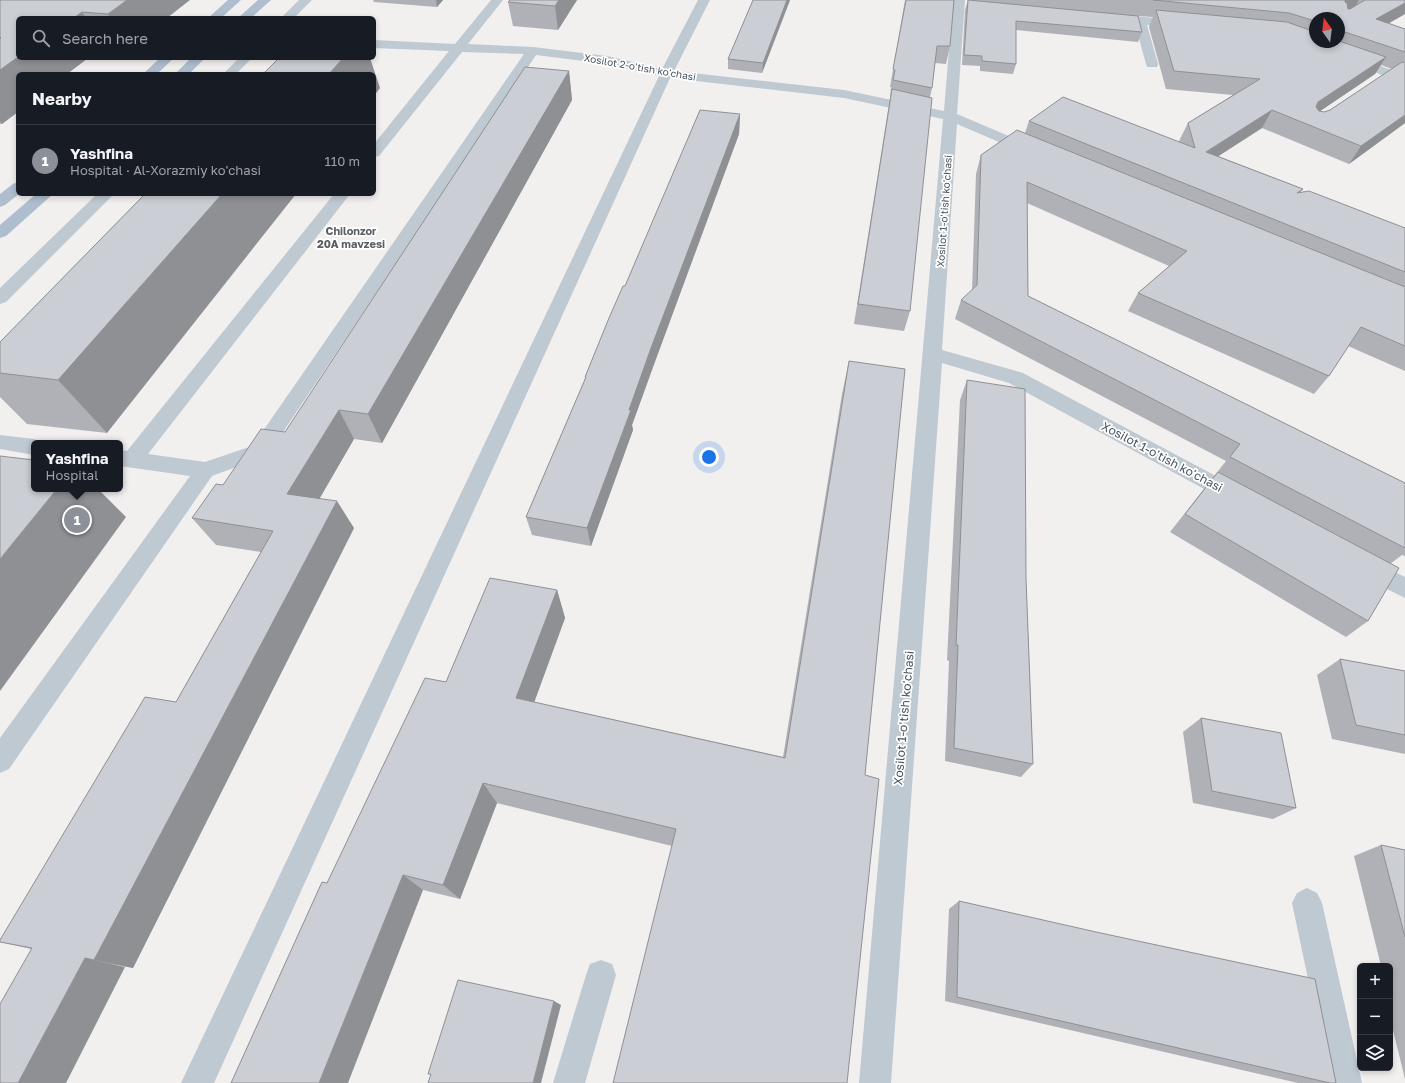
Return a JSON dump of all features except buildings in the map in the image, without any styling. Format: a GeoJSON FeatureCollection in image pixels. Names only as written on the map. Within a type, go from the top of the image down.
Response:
{"type":"FeatureCollection","features":[{"type":"Feature","properties":{"kind":"main road"},"geometry":{"type":"LineString","coordinates":[[216,16],[235,0]]}},
{"type":"Feature","properties":{"kind":"main road"},"geometry":{"type":"LineString","coordinates":[[246,16],[265,0]]}},
{"type":"Feature","properties":{"kind":"main road"},"geometry":{"type":"LineString","coordinates":[[151,72],[166,60]]}},
{"type":"Feature","properties":{"kind":"main road"},"geometry":{"type":"LineString","coordinates":[[183,72],[197,60]]}},
{"type":"Feature","properties":{"kind":"main road"},"geometry":{"type":"LineString","coordinates":[[0,202],[16,189]]}},
{"type":"Feature","properties":{"kind":"main road"},"geometry":{"type":"LineString","coordinates":[[0,233],[43,196]]}},
{"type":"Feature","properties":{"kind":"street"},"geometry":{"type":"LineString","coordinates":[[289,16],[306,0]]}},
{"type":"Feature","properties":{"kind":"street"},"geometry":{"type":"LineString","coordinates":[[376,151],[497,0]]}},
{"type":"Feature","properties":{"kind":"street"},"geometry":{"type":"LineString","coordinates":[[197,1083],[666,74],[704,0]]}},
{"type":"Feature","properties":{"kind":"street"},"geometry":{"type":"LineString","coordinates":[[952,117],[962,3]]}},
{"type":"Feature","properties":{"kind":"street"},"geometry":{"type":"LineString","coordinates":[[1101,17],[1194,26]]}},
{"type":"Feature","properties":{"kind":"street"},"geometry":{"type":"LineString","coordinates":[[1140,21],[1152,64]]}},
{"type":"Feature","properties":{"kind":"street","name":"Xosilot 2-o'tish ko'chasi"},"geometry":{"type":"LineString","coordinates":[[376,44],[533,51],[607,60],[666,74],[844,94],[952,117],[1047,156]]}},
{"type":"Feature","properties":{"kind":"street"},"geometry":{"type":"LineString","coordinates":[[126,459],[205,470],[256,452],[272,433],[533,51]]}},
{"type":"Feature","properties":{"kind":"street"},"geometry":{"type":"LineString","coordinates":[[1338,55],[1405,79]]}},
{"type":"Feature","properties":{"kind":"street"},"geometry":{"type":"LineString","coordinates":[[231,72],[244,60]]}},
{"type":"Feature","properties":{"kind":"street"},"geometry":{"type":"LineString","coordinates":[[1376,81],[1388,73]]}},
{"type":"Feature","properties":{"kind":"street","name":"Xosilot 1-o'tish ko'chasi"},"geometry":{"type":"LineString","coordinates":[[875,1083],[952,117]]}},
{"type":"Feature","properties":{"kind":"street"},"geometry":{"type":"LineString","coordinates":[[0,298],[104,196]]}},
{"type":"Feature","properties":{"kind":"street"},"geometry":{"type":"LineString","coordinates":[[126,459],[340,196]]}},
{"type":"Feature","properties":{"kind":"street","name":"Xosilot 1-o'tish ko'chasi"},"geometry":{"type":"LineString","coordinates":[[933,354],[1016,378],[1252,506]]}},
{"type":"Feature","properties":{"kind":"street"},"geometry":{"type":"LineString","coordinates":[[0,442],[31,447]]}},
{"type":"Feature","properties":{"kind":"street"},"geometry":{"type":"LineString","coordinates":[[0,760],[205,470]]}},
{"type":"Feature","properties":{"kind":"street"},"geometry":{"type":"LineString","coordinates":[[1349,558],[1405,588]]}},
{"type":"Feature","properties":{"kind":"street"},"geometry":{"type":"LineString","coordinates":[[1307,903],[1346,1083]]}},
{"type":"Feature","properties":{"kind":"street"},"geometry":{"type":"LineString","coordinates":[[569,1083],[601,975]]}},
{"type":"Feature","properties":{"kind":"place","name":"Yashfina"},"geometry":{"type":"Point","coordinates":[77,520]}},
{"type":"Feature","properties":{"kind":"district","name":"Chilonzor 20A mavzesi"},"geometry":{"type":"Point","coordinates":[351,237]}}]}
